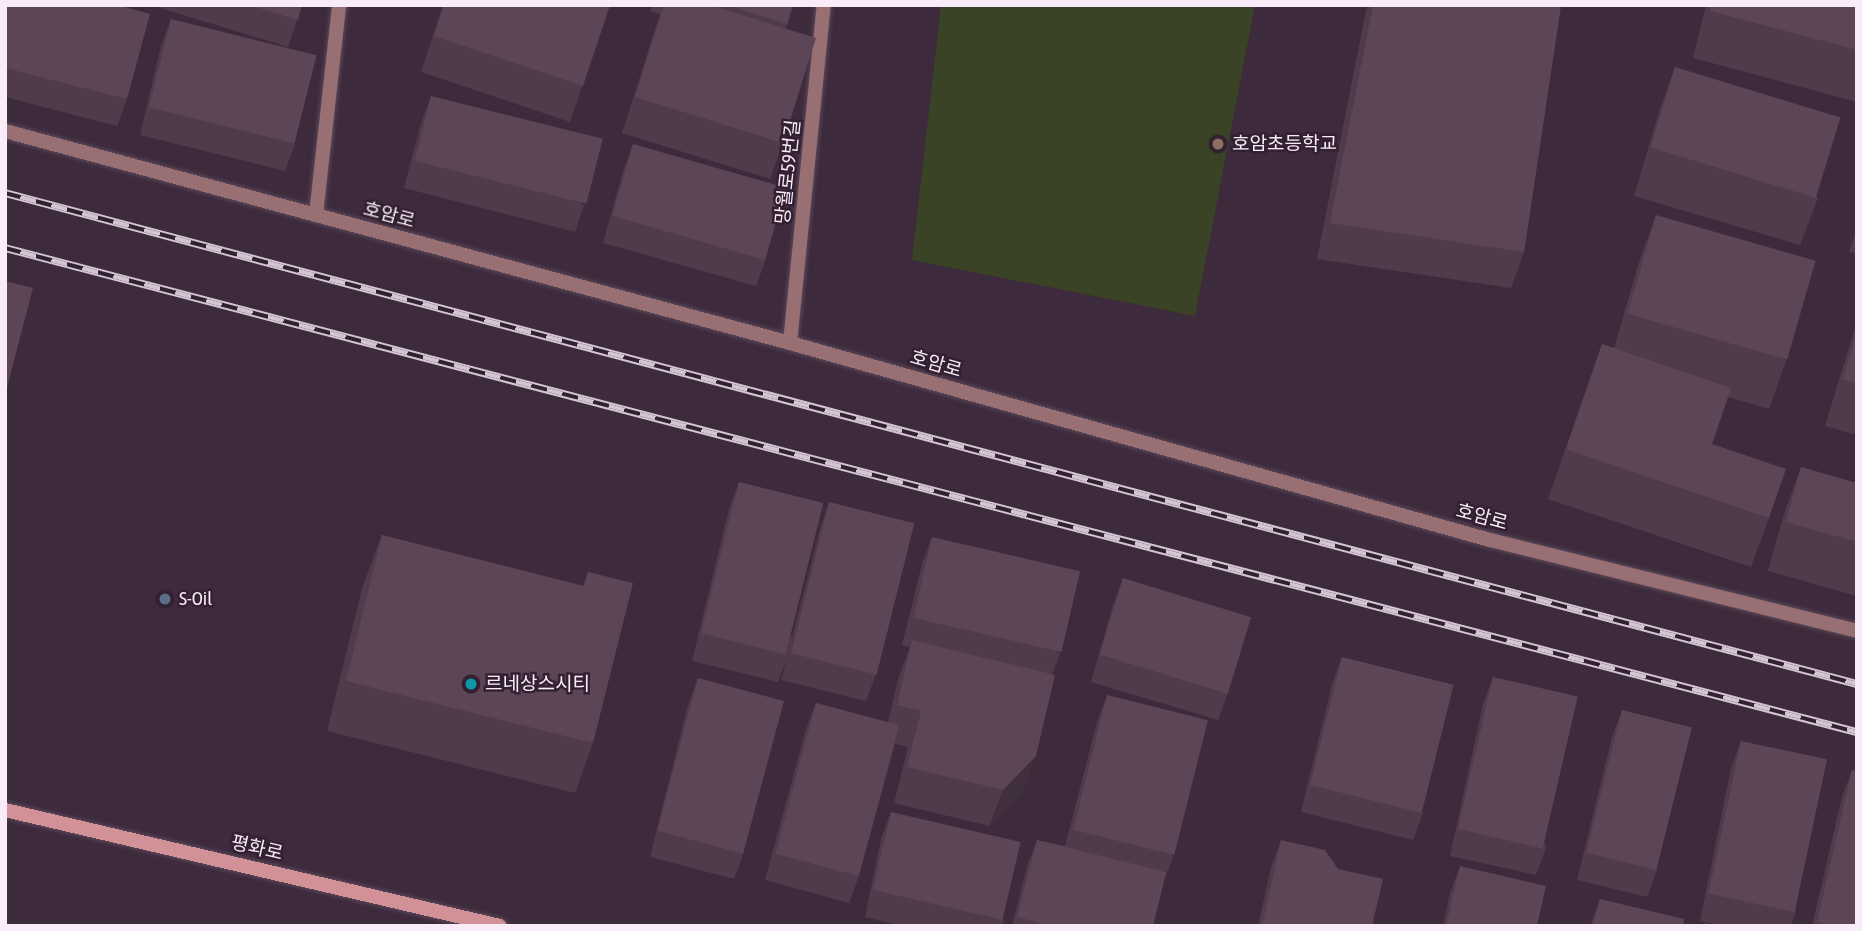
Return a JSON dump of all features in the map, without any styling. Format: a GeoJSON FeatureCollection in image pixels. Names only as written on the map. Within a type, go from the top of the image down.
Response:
{"type":"FeatureCollection","features":[{"type":"Feature","properties":{"kind":"main road","name":"평화로"},"geometry":{"type":"LineString","coordinates":[[5,810],[500,926]]}},
{"type":"Feature","properties":{"kind":"street"},"geometry":{"type":"LineString","coordinates":[[316,215],[339,5]]}},
{"type":"Feature","properties":{"kind":"street","name":"망월로59번길"},"geometry":{"type":"LineString","coordinates":[[790,343],[824,5]]}},
{"type":"Feature","properties":{"kind":"street","name":"호암로"},"geometry":{"type":"LineString","coordinates":[[5,131],[790,343],[1490,540],[1857,631]]}},
{"type":"Feature","properties":{"kind":"green space"},"geometry":{"type":"Polygon","coordinates":[[[941,5],[1255,5],[1195,316],[912,260],[941,5]]]}},
{"type":"Feature","properties":{"kind":"building"},"geometry":{"type":"Polygon","coordinates":[[[8,5],[118,5],[150,14],[127,99],[5,68],[5,16],[8,5]]]}},
{"type":"Feature","properties":{"kind":"building"},"geometry":{"type":"Polygon","coordinates":[[[249,5],[302,5],[298,20],[249,5]]]}},
{"type":"Feature","properties":{"kind":"building"},"geometry":{"type":"Polygon","coordinates":[[[444,5],[610,5],[583,86],[434,36],[444,5]]]}},
{"type":"Feature","properties":{"kind":"building"},"geometry":{"type":"Polygon","coordinates":[[[664,5],[710,5],[816,38],[783,143],[635,97],[664,5]]]}},
{"type":"Feature","properties":{"kind":"building"},"geometry":{"type":"Polygon","coordinates":[[[727,5],[793,5],[787,24],[727,5]]]}},
{"type":"Feature","properties":{"kind":"building"},"geometry":{"type":"Polygon","coordinates":[[[1373,5],[1561,5],[1524,252],[1330,223],[1373,5]]]}},
{"type":"Feature","properties":{"kind":"building"},"geometry":{"type":"Polygon","coordinates":[[[1712,5],[1857,5],[1857,50],[1710,11],[1712,5]]]}},
{"type":"Feature","properties":{"kind":"building"},"geometry":{"type":"Polygon","coordinates":[[[171,19],[317,55],[295,144],[149,107],[171,19]]]}},
{"type":"Feature","properties":{"kind":"building"},"geometry":{"type":"Polygon","coordinates":[[[1675,67],[1840,118],[1816,198],[1650,147],[1675,67]]]}},
{"type":"Feature","properties":{"kind":"building"},"geometry":{"type":"Polygon","coordinates":[[[431,96],[603,139],[587,204],[415,161],[431,96]]]}},
{"type":"Feature","properties":{"kind":"building"},"geometry":{"type":"Polygon","coordinates":[[[633,144],[786,188],[765,260],[612,216],[633,144]]]}},
{"type":"Feature","properties":{"kind":"building"},"geometry":{"type":"Polygon","coordinates":[[[1656,215],[1816,261],[1787,360],[1628,314],[1656,215]]]}},
{"type":"Feature","properties":{"kind":"building"},"geometry":{"type":"Polygon","coordinates":[[[5,281],[33,288],[5,395],[5,281]]]}},
{"type":"Feature","properties":{"kind":"building"},"geometry":{"type":"Polygon","coordinates":[[[1857,331],[1857,383],[1843,379],[1857,331]]]}},
{"type":"Feature","properties":{"kind":"building"},"geometry":{"type":"Polygon","coordinates":[[[1602,344],[1731,388],[1712,444],[1786,469],[1769,518],[1566,449],[1602,344]]]}},
{"type":"Feature","properties":{"kind":"building"},"geometry":{"type":"Polygon","coordinates":[[[1801,467],[1857,483],[1857,542],[1786,522],[1801,467]]]}},
{"type":"Feature","properties":{"kind":"building"},"geometry":{"type":"Polygon","coordinates":[[[739,482],[823,503],[786,654],[701,633],[739,482]]]}},
{"type":"Feature","properties":{"kind":"building"},"geometry":{"type":"Polygon","coordinates":[[[829,502],[914,523],[877,675],[791,653],[829,502]]]}},
{"type":"Feature","properties":{"kind":"building","name":"르네상스시티"},"geometry":{"type":"Polygon","coordinates":[[[382,535],[584,586],[588,572],[633,583],[593,743],[346,681],[382,535]]]}},
{"type":"Feature","properties":{"kind":"building"},"geometry":{"type":"Polygon","coordinates":[[[932,537],[1080,571],[1061,652],[913,618],[932,537]]]}},
{"type":"Feature","properties":{"kind":"building"},"geometry":{"type":"Polygon","coordinates":[[[1123,578],[1251,617],[1228,694],[1100,655],[1123,578]]]}},
{"type":"Feature","properties":{"kind":"building"},"geometry":{"type":"Polygon","coordinates":[[[912,640],[1055,675],[1036,756],[1003,790],[907,767],[921,711],[897,705],[912,640]]]}},
{"type":"Feature","properties":{"kind":"building"},"geometry":{"type":"Polygon","coordinates":[[[1342,657],[1454,685],[1422,813],[1310,785],[1342,657]]]}},
{"type":"Feature","properties":{"kind":"building"},"geometry":{"type":"Polygon","coordinates":[[[1493,677],[1578,697],[1543,849],[1458,829],[1493,677]]]}},
{"type":"Feature","properties":{"kind":"building"},"geometry":{"type":"Polygon","coordinates":[[[698,678],[784,701],[743,854],[657,831],[698,678]]]}},
{"type":"Feature","properties":{"kind":"building"},"geometry":{"type":"Polygon","coordinates":[[[1107,695],[1208,720],[1174,855],[1073,830],[1107,695]]]}},
{"type":"Feature","properties":{"kind":"building"},"geometry":{"type":"Polygon","coordinates":[[[816,703],[899,725],[859,876],[776,854],[816,703]]]}},
{"type":"Feature","properties":{"kind":"building"},"geometry":{"type":"Polygon","coordinates":[[[1622,710],[1692,727],[1656,870],[1586,853],[1622,710]]]}},
{"type":"Feature","properties":{"kind":"building"},"geometry":{"type":"Polygon","coordinates":[[[1741,741],[1827,759],[1795,912],[1709,894],[1741,741]]]}},
{"type":"Feature","properties":{"kind":"building"},"geometry":{"type":"Polygon","coordinates":[[[1852,770],[1857,771],[1857,926],[1831,926],[1817,922],[1852,770]]]}},
{"type":"Feature","properties":{"kind":"building"},"geometry":{"type":"Polygon","coordinates":[[[891,812],[1021,842],[1003,920],[873,890],[891,812]]]}},
{"type":"Feature","properties":{"kind":"building"},"geometry":{"type":"Polygon","coordinates":[[[1037,840],[1166,872],[1153,926],[1052,926],[1017,917],[1037,840]]]}},
{"type":"Feature","properties":{"kind":"building"},"geometry":{"type":"Polygon","coordinates":[[[1281,840],[1325,850],[1338,869],[1383,879],[1372,926],[1262,926],[1281,840]]]}},
{"type":"Feature","properties":{"kind":"building"},"geometry":{"type":"Polygon","coordinates":[[[1460,866],[1546,886],[1537,926],[1446,926],[1460,866]]]}},
{"type":"Feature","properties":{"kind":"building"},"geometry":{"type":"Polygon","coordinates":[[[1600,899],[1684,919],[1683,926],[1593,926],[1600,899]]]}},
{"type":"Feature","properties":{"kind":"railway"},"geometry":{"type":"LineString","coordinates":[[5,193],[1857,684]]}},
{"type":"Feature","properties":{"kind":"railway"},"geometry":{"type":"LineString","coordinates":[[5,248],[1857,732]]}},
{"type":"Feature","properties":{"kind":"place","name":"호암초등학교"},"geometry":{"type":"Point","coordinates":[1218,144]}},
{"type":"Feature","properties":{"kind":"place","name":"S-Oil"},"geometry":{"type":"Point","coordinates":[165,599]}},
{"type":"Feature","properties":{"kind":"place","name":"르네상스시티"},"geometry":{"type":"Point","coordinates":[471,684]}}]}
